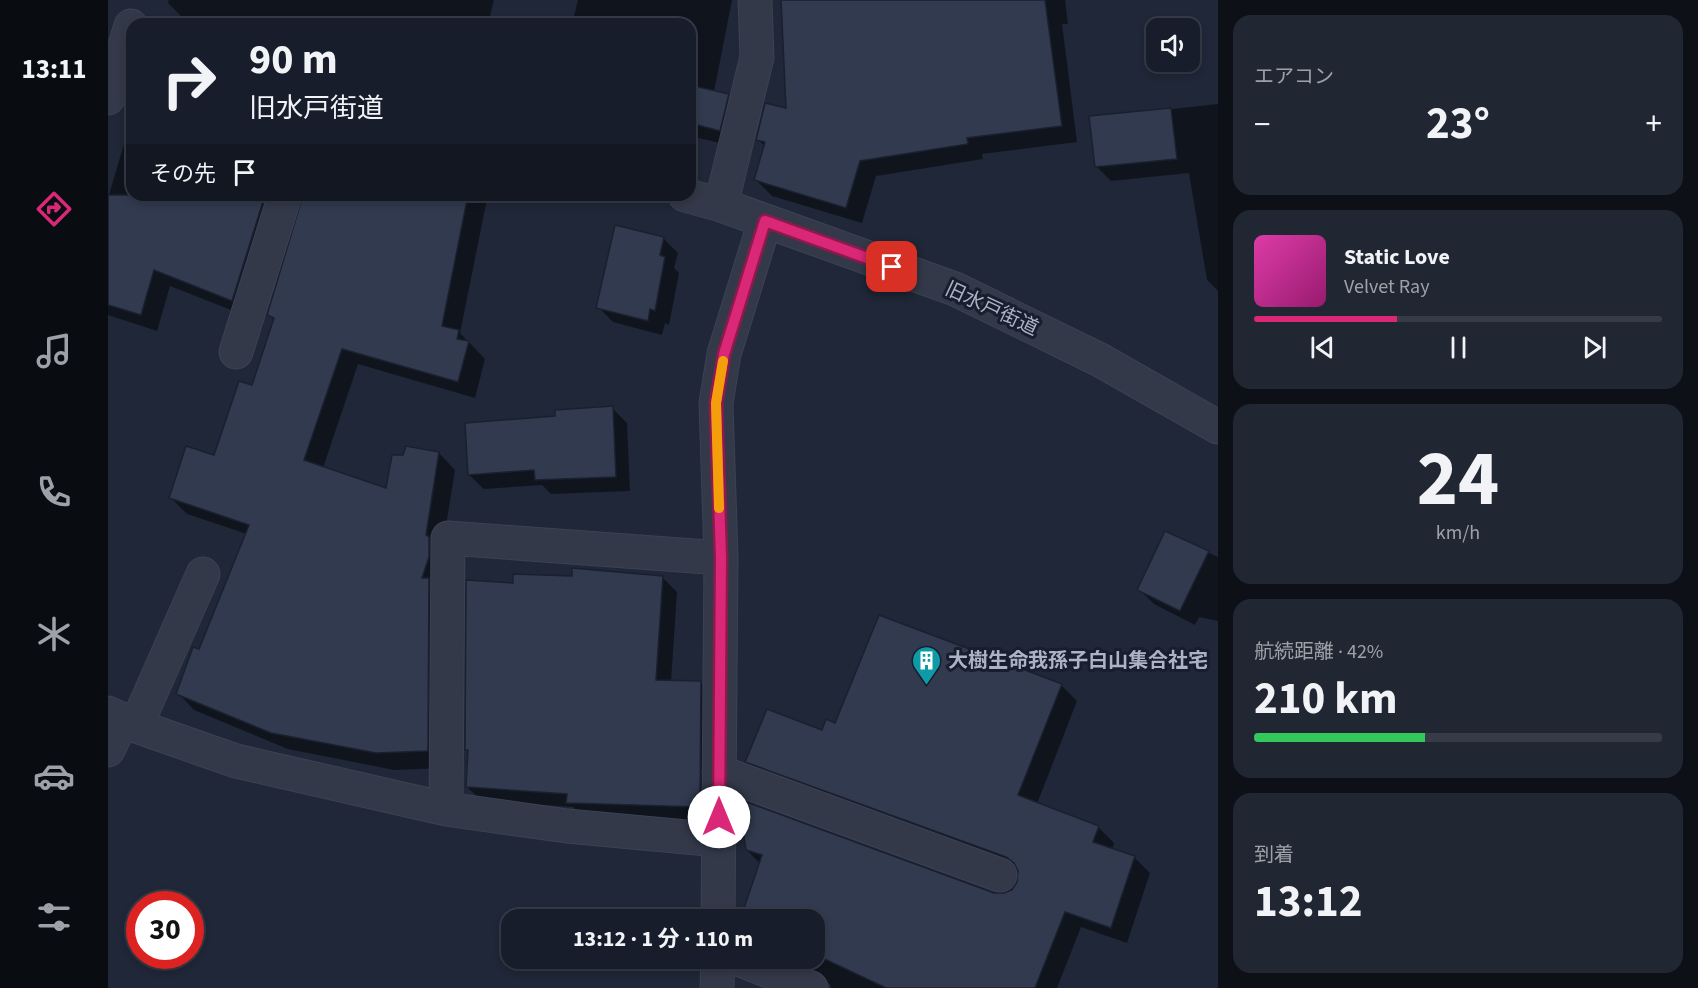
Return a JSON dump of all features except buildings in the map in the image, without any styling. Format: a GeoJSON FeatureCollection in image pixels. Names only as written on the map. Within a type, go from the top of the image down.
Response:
{"type":"FeatureCollection","features":[{"type":"Feature","properties":{"kind":"street"},"geometry":{"type":"LineString","coordinates":[[721,205],[757,57],[755,0]]}},
{"type":"Feature","properties":{"kind":"street"},"geometry":{"type":"LineString","coordinates":[[108,98],[124,24]]}},
{"type":"Feature","properties":{"kind":"street","name":"旧水戸街道"},"geometry":{"type":"LineString","coordinates":[[696,198],[955,289],[1100,360],[1218,428]]}},
{"type":"Feature","properties":{"kind":"street"},"geometry":{"type":"LineString","coordinates":[[236,352],[283,201]]}},
{"type":"Feature","properties":{"kind":"street"},"geometry":{"type":"LineString","coordinates":[[718,909],[721,558],[716,403],[724,354],[765,221]]}},
{"type":"Feature","properties":{"kind":"street"},"geometry":{"type":"LineString","coordinates":[[446,808],[448,538],[721,558]]}},
{"type":"Feature","properties":{"kind":"street"},"geometry":{"type":"LineString","coordinates":[[108,750],[122,719],[203,574]]}},
{"type":"Feature","properties":{"kind":"street"},"geometry":{"type":"LineString","coordinates":[[122,719],[246,764],[286,774],[360,787],[446,808],[567,826],[719,840]]}},
{"type":"Feature","properties":{"kind":"street"},"geometry":{"type":"LineString","coordinates":[[719,772],[1000,875]]}},
{"type":"Feature","properties":{"kind":"street"},"geometry":{"type":"LineString","coordinates":[[717,988],[718,969]]}},
{"type":"Feature","properties":{"kind":"street"},"geometry":{"type":"LineString","coordinates":[[764,969],[811,988]]}},
{"type":"Feature","properties":{"kind":"slow traffic"},"geometry":{"type":"LineString","coordinates":[[719,508],[716,403],[723,361]]}},
{"type":"Feature","properties":{"kind":"place","name":"大樹生命我孫子白山集合社宅"},"geometry":{"type":"Point","coordinates":[927,686]}},
{"type":"Feature","properties":{"kind":"route"},"geometry":{"type":"LineString","coordinates":[[719,817],[721,558],[716,403],[724,354],[765,221],[892,267]]}}]}
